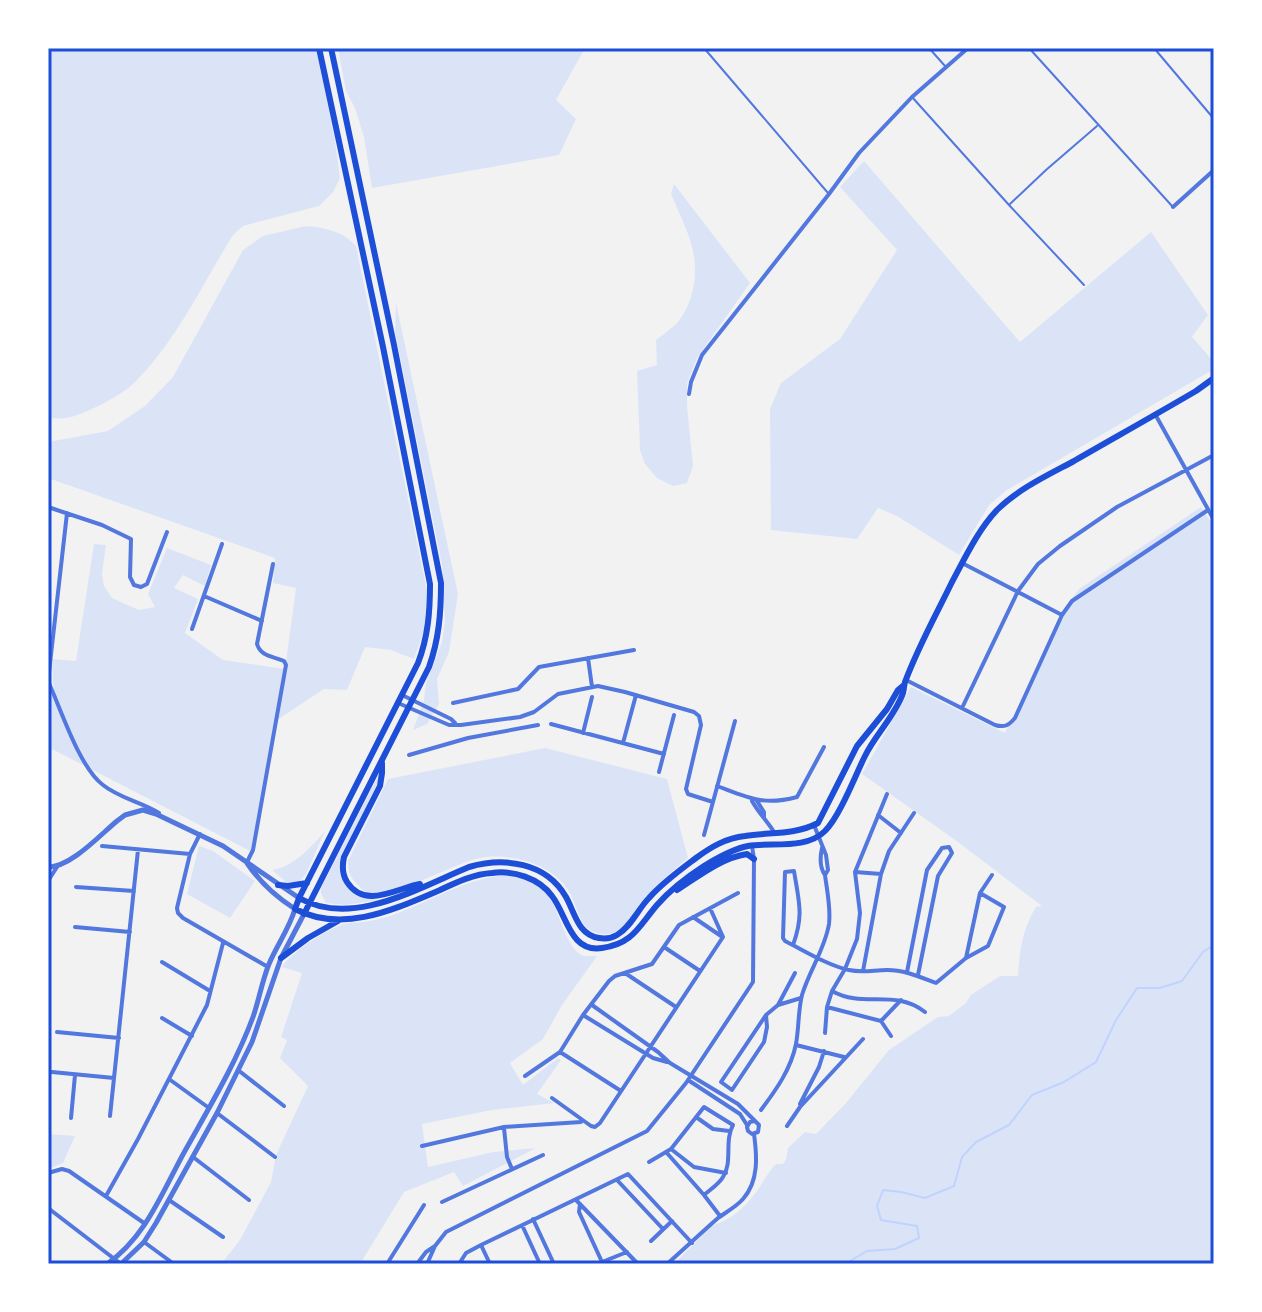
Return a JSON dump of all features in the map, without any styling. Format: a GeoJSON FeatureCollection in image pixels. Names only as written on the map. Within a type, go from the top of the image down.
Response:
{"type":"FeatureCollection","features":[{"type":"Feature","properties":{"kind":"main road"},"geometry":{"type":"LineString","coordinates":[[319,48],[430,584],[430,618],[418,663],[299,898],[295,909],[304,914],[322,918],[361,918],[474,876],[503,872],[528,878],[541,885],[552,895],[572,935],[593,950],[630,939],[682,881],[734,851],[752,846],[795,843],[818,836],[836,815],[867,750],[903,693],[931,624],[962,563],[990,519],[1014,496],[1214,378]]}},
{"type":"Feature","properties":{"kind":"main road"},"geometry":{"type":"LineString","coordinates":[[304,914],[429,667],[441,619],[441,583],[331,48]]}},
{"type":"Feature","properties":{"kind":"main road"},"geometry":{"type":"LineString","coordinates":[[299,898],[309,904],[336,910],[355,908],[385,901],[481,863],[508,862],[547,875],[557,883],[587,934],[608,938],[619,934],[647,899],[711,847],[736,838],[790,832],[814,825],[822,817],[857,746],[905,682]]}},
{"type":"Feature","properties":{"kind":"main road"},"geometry":{"type":"LineString","coordinates":[[381,761],[380,786],[344,857],[344,878],[359,893],[373,897],[431,882]]}},
{"type":"Feature","properties":{"kind":"main road"},"geometry":{"type":"LineString","coordinates":[[752,846],[754,839],[773,834]]}},
{"type":"Feature","properties":{"kind":"main road"},"geometry":{"type":"LineString","coordinates":[[661,901],[724,861],[744,854],[754,859]]}},
{"type":"Feature","properties":{"kind":"main road"},"geometry":{"type":"LineString","coordinates":[[278,885],[307,883]]}},
{"type":"Feature","properties":{"kind":"main road"},"geometry":{"type":"LineString","coordinates":[[281,958],[308,938],[344,919]]}},
{"type":"Feature","properties":{"kind":"street"},"geometry":{"type":"LineString","coordinates":[[689,394],[702,355],[859,153],[912,97],[968,48]]}},
{"type":"Feature","properties":{"kind":"street"},"geometry":{"type":"LineString","coordinates":[[1173,207],[1214,170]]}},
{"type":"Feature","properties":{"kind":"street"},"geometry":{"type":"LineString","coordinates":[[1155,414],[1214,520]]}},
{"type":"Feature","properties":{"kind":"street"},"geometry":{"type":"LineString","coordinates":[[962,708],[1018,591],[1038,564],[1117,507],[1214,455]]}},
{"type":"Feature","properties":{"kind":"street"},"geometry":{"type":"LineString","coordinates":[[48,507],[102,525],[131,539],[130,577],[132,584],[141,587],[147,584],[167,532]]}},
{"type":"Feature","properties":{"kind":"street"},"geometry":{"type":"LineString","coordinates":[[905,682],[995,725],[1004,726],[1015,718],[1068,605],[1208,510]]}},
{"type":"Feature","properties":{"kind":"street"},"geometry":{"type":"LineString","coordinates":[[67,513],[48,681],[91,773],[112,792],[145,805],[171,821]]}},
{"type":"Feature","properties":{"kind":"street"},"geometry":{"type":"LineString","coordinates":[[192,629],[222,544]]}},
{"type":"Feature","properties":{"kind":"street"},"geometry":{"type":"LineString","coordinates":[[962,563],[1062,615]]}},
{"type":"Feature","properties":{"kind":"street"},"geometry":{"type":"LineString","coordinates":[[247,863],[253,850],[286,665],[284,661],[264,655],[257,644],[273,564]]}},
{"type":"Feature","properties":{"kind":"street"},"geometry":{"type":"LineString","coordinates":[[204,596],[262,621]]}},
{"type":"Feature","properties":{"kind":"street"},"geometry":{"type":"LineString","coordinates":[[453,703],[518,689],[539,667],[634,650]]}},
{"type":"Feature","properties":{"kind":"street"},"geometry":{"type":"LineString","coordinates":[[588,658],[592,687]]}},
{"type":"Feature","properties":{"kind":"street"},"geometry":{"type":"LineString","coordinates":[[398,703],[449,725],[457,725],[513,718],[534,712],[558,694],[603,686],[694,712],[699,716],[701,725],[686,791],[713,802]]}},
{"type":"Feature","properties":{"kind":"street"},"geometry":{"type":"LineString","coordinates":[[402,695],[457,725]]}},
{"type":"Feature","properties":{"kind":"street"},"geometry":{"type":"LineString","coordinates":[[623,743],[636,695]]}},
{"type":"Feature","properties":{"kind":"street"},"geometry":{"type":"LineString","coordinates":[[583,733],[592,697]]}},
{"type":"Feature","properties":{"kind":"street"},"geometry":{"type":"LineString","coordinates":[[659,772],[674,715]]}},
{"type":"Feature","properties":{"kind":"street"},"geometry":{"type":"LineString","coordinates":[[513,718],[515,729]]}},
{"type":"Feature","properties":{"kind":"street"},"geometry":{"type":"LineString","coordinates":[[704,835],[735,721]]}},
{"type":"Feature","properties":{"kind":"street"},"geometry":{"type":"LineString","coordinates":[[551,724],[664,754]]}},
{"type":"Feature","properties":{"kind":"street"},"geometry":{"type":"LineString","coordinates":[[409,755],[468,738],[538,725]]}},
{"type":"Feature","properties":{"kind":"street"},"geometry":{"type":"LineString","coordinates":[[717,786],[754,800],[771,802],[797,797],[824,747]]}},
{"type":"Feature","properties":{"kind":"street"},"geometry":{"type":"LineString","coordinates":[[825,1033],[832,991],[854,950],[859,926],[855,872],[887,794]]}},
{"type":"Feature","properties":{"kind":"street"},"geometry":{"type":"LineString","coordinates":[[754,800],[773,834]]}},
{"type":"Feature","properties":{"kind":"street"},"geometry":{"type":"LineString","coordinates":[[48,867],[67,862],[125,815],[143,810],[232,851],[299,898]]}},
{"type":"Feature","properties":{"kind":"street"},"geometry":{"type":"LineString","coordinates":[[863,971],[881,874],[889,851],[914,813]]}},
{"type":"Feature","properties":{"kind":"street"},"geometry":{"type":"LineString","coordinates":[[878,815],[901,833]]}},
{"type":"Feature","properties":{"kind":"street"},"geometry":{"type":"LineString","coordinates":[[761,1110],[785,1075],[796,1045],[801,998],[829,922],[826,855],[814,825]]}},
{"type":"Feature","properties":{"kind":"street"},"geometry":{"type":"LineString","coordinates":[[200,834],[190,854],[178,913],[223,943],[268,967]]}},
{"type":"Feature","properties":{"kind":"street"},"geometry":{"type":"LineString","coordinates":[[102,846],[190,854]]}},
{"type":"Feature","properties":{"kind":"street"},"geometry":{"type":"LineString","coordinates":[[427,1264],[446,1232],[647,1131],[688,1080],[753,982],[752,846]]}},
{"type":"Feature","properties":{"kind":"street"},"geometry":{"type":"LineString","coordinates":[[907,972],[927,870],[942,848],[947,846],[952,853],[938,876],[918,975]]}},
{"type":"Feature","properties":{"kind":"street"},"geometry":{"type":"LineString","coordinates":[[110,1116],[138,850]]}},
{"type":"Feature","properties":{"kind":"street"},"geometry":{"type":"LineString","coordinates":[[107,1264],[128,1248],[146,1225],[209,1108],[253,1016],[268,967],[290,924],[295,909],[270,890],[247,863]]}},
{"type":"Feature","properties":{"kind":"street"},"geometry":{"type":"LineString","coordinates":[[48,881],[57,867]]}},
{"type":"Feature","properties":{"kind":"street"},"geometry":{"type":"LineString","coordinates":[[793,945],[801,915],[794,871],[785,872],[783,938],[787,943],[845,969],[907,972],[938,982],[966,958],[989,945],[1004,907],[980,893]]}},
{"type":"Feature","properties":{"kind":"street"},"geometry":{"type":"LineString","coordinates":[[855,872],[881,874]]}},
{"type":"Feature","properties":{"kind":"street"},"geometry":{"type":"LineString","coordinates":[[966,958],[980,893],[992,875]]}},
{"type":"Feature","properties":{"kind":"street"},"geometry":{"type":"LineString","coordinates":[[76,887],[134,891]]}},
{"type":"Feature","properties":{"kind":"street"},"geometry":{"type":"LineString","coordinates":[[525,1076],[560,1052],[609,981],[615,976],[652,964],[679,925],[738,893]]}},
{"type":"Feature","properties":{"kind":"street"},"geometry":{"type":"LineString","coordinates":[[710,908],[723,937]]}},
{"type":"Feature","properties":{"kind":"street"},"geometry":{"type":"LineString","coordinates":[[48,1208],[121,1264],[144,1242],[238,1070],[261,1019],[281,958],[304,914]]}},
{"type":"Feature","properties":{"kind":"street"},"geometry":{"type":"LineString","coordinates":[[693,917],[723,937]]}},
{"type":"Feature","properties":{"kind":"street"},"geometry":{"type":"LineString","coordinates":[[916,920],[928,922]]}},
{"type":"Feature","properties":{"kind":"street"},"geometry":{"type":"LineString","coordinates":[[75,927],[130,932]]}},
{"type":"Feature","properties":{"kind":"street"},"geometry":{"type":"LineString","coordinates":[[552,1098],[584,1122],[595,1127],[600,1123],[723,937]]}},
{"type":"Feature","properties":{"kind":"street"},"geometry":{"type":"LineString","coordinates":[[106,1196],[207,1005],[223,943]]}},
{"type":"Feature","properties":{"kind":"street"},"geometry":{"type":"LineString","coordinates":[[664,947],[700,971]]}},
{"type":"Feature","properties":{"kind":"street"},"geometry":{"type":"LineString","coordinates":[[162,962],[210,991]]}},
{"type":"Feature","properties":{"kind":"street"},"geometry":{"type":"LineString","coordinates":[[624,973],[676,1007]]}},
{"type":"Feature","properties":{"kind":"street"},"geometry":{"type":"LineString","coordinates":[[766,1015],[764,1042],[732,1090],[721,1082],[766,1015],[778,1005],[795,973]]}},
{"type":"Feature","properties":{"kind":"street"},"geometry":{"type":"LineString","coordinates":[[832,991],[851,999],[901,1000],[925,1012]]}},
{"type":"Feature","properties":{"kind":"street"},"geometry":{"type":"LineString","coordinates":[[778,1005],[801,998]]}},
{"type":"Feature","properties":{"kind":"street"},"geometry":{"type":"LineString","coordinates":[[881,1021],[901,1000]]}},
{"type":"Feature","properties":{"kind":"street"},"geometry":{"type":"LineString","coordinates":[[592,1005],[650,1045],[688,1080],[740,1114],[748,1131],[754,1134]]}},
{"type":"Feature","properties":{"kind":"street"},"geometry":{"type":"LineString","coordinates":[[827,1007],[881,1021],[891,1036]]}},
{"type":"Feature","properties":{"kind":"street"},"geometry":{"type":"LineString","coordinates":[[583,1015],[653,1058],[670,1063]]}},
{"type":"Feature","properties":{"kind":"street"},"geometry":{"type":"LineString","coordinates":[[162,1018],[192,1036]]}},
{"type":"Feature","properties":{"kind":"street"},"geometry":{"type":"LineString","coordinates":[[57,1032],[119,1038]]}},
{"type":"Feature","properties":{"kind":"street"},"geometry":{"type":"LineString","coordinates":[[787,1126],[800,1107],[863,1039]]}},
{"type":"Feature","properties":{"kind":"street"},"geometry":{"type":"LineString","coordinates":[[796,1045],[844,1057]]}},
{"type":"Feature","properties":{"kind":"street"},"geometry":{"type":"LineString","coordinates":[[800,1107],[824,1051]]}},
{"type":"Feature","properties":{"kind":"street"},"geometry":{"type":"LineString","coordinates":[[560,1052],[621,1091]]}},
{"type":"Feature","properties":{"kind":"street"},"geometry":{"type":"LineString","coordinates":[[238,1070],[284,1106]]}},
{"type":"Feature","properties":{"kind":"street"},"geometry":{"type":"LineString","coordinates":[[52,1072],[114,1078]]}},
{"type":"Feature","properties":{"kind":"street"},"geometry":{"type":"LineString","coordinates":[[71,1118],[75,1075]]}},
{"type":"Feature","properties":{"kind":"street"},"geometry":{"type":"LineString","coordinates":[[169,1079],[209,1108]]}},
{"type":"Feature","properties":{"kind":"street"},"geometry":{"type":"LineString","coordinates":[[688,1080],[706,1084],[746,1110],[758,1123],[758,1132],[754,1134]]}},
{"type":"Feature","properties":{"kind":"street"},"geometry":{"type":"LineString","coordinates":[[649,1162],[668,1151],[704,1107],[733,1125],[729,1131],[726,1173],[704,1195]]}},
{"type":"Feature","properties":{"kind":"street"},"geometry":{"type":"LineString","coordinates":[[217,1113],[275,1157]]}},
{"type":"Feature","properties":{"kind":"street"},"geometry":{"type":"LineString","coordinates":[[695,1116],[713,1129],[729,1131]]}},
{"type":"Feature","properties":{"kind":"street"},"geometry":{"type":"LineString","coordinates":[[747,1125],[754,1121]]}},
{"type":"Feature","properties":{"kind":"street"},"geometry":{"type":"LineString","coordinates":[[422,1146],[504,1127],[584,1122]]}},
{"type":"Feature","properties":{"kind":"street"},"geometry":{"type":"LineString","coordinates":[[504,1127],[507,1157],[512,1169]]}},
{"type":"Feature","properties":{"kind":"street"},"geometry":{"type":"LineString","coordinates":[[667,1264],[745,1197],[755,1179],[757,1159],[754,1134]]}},
{"type":"Feature","properties":{"kind":"street"},"geometry":{"type":"LineString","coordinates":[[668,1151],[694,1167],[726,1173]]}},
{"type":"Feature","properties":{"kind":"street"},"geometry":{"type":"LineString","coordinates":[[668,1151],[720,1216]]}},
{"type":"Feature","properties":{"kind":"street"},"geometry":{"type":"LineString","coordinates":[[442,1202],[543,1155]]}},
{"type":"Feature","properties":{"kind":"street"},"geometry":{"type":"LineString","coordinates":[[193,1157],[249,1200]]}},
{"type":"Feature","properties":{"kind":"street"},"geometry":{"type":"LineString","coordinates":[[48,1173],[66,1170],[146,1225]]}},
{"type":"Feature","properties":{"kind":"street"},"geometry":{"type":"LineString","coordinates":[[459,1264],[466,1253],[481,1245],[630,1175],[692,1243]]}},
{"type":"Feature","properties":{"kind":"street"},"geometry":{"type":"LineString","coordinates":[[617,1180],[663,1229]]}},
{"type":"Feature","properties":{"kind":"street"},"geometry":{"type":"LineString","coordinates":[[169,1200],[223,1237]]}},
{"type":"Feature","properties":{"kind":"street"},"geometry":{"type":"LineString","coordinates":[[578,1202],[638,1264]]}},
{"type":"Feature","properties":{"kind":"street"},"geometry":{"type":"LineString","coordinates":[[578,1202],[599,1263],[627,1252]]}},
{"type":"Feature","properties":{"kind":"street"},"geometry":{"type":"LineString","coordinates":[[387,1264],[424,1205]]}},
{"type":"Feature","properties":{"kind":"street"},"geometry":{"type":"LineString","coordinates":[[533,1219],[554,1264]]}},
{"type":"Feature","properties":{"kind":"street"},"geometry":{"type":"LineString","coordinates":[[651,1241],[672,1221]]}},
{"type":"Feature","properties":{"kind":"street"},"geometry":{"type":"LineString","coordinates":[[522,1225],[540,1264]]}},
{"type":"Feature","properties":{"kind":"street"},"geometry":{"type":"LineString","coordinates":[[144,1242],[174,1264]]}},
{"type":"Feature","properties":{"kind":"street"},"geometry":{"type":"LineString","coordinates":[[481,1245],[490,1264]]}},
{"type":"Feature","properties":{"kind":"street"},"geometry":{"type":"LineString","coordinates":[[417,1264],[435,1246]]}},
{"type":"Feature","properties":{"kind":"lane"},"geometry":{"type":"LineString","coordinates":[[704,48],[829,194]]}},
{"type":"Feature","properties":{"kind":"lane"},"geometry":{"type":"LineString","coordinates":[[929,48],[946,67]]}},
{"type":"Feature","properties":{"kind":"lane"},"geometry":{"type":"LineString","coordinates":[[1029,48],[1173,207]]}},
{"type":"Feature","properties":{"kind":"lane"},"geometry":{"type":"LineString","coordinates":[[1154,48],[1214,119]]}},
{"type":"Feature","properties":{"kind":"lane"},"geometry":{"type":"LineString","coordinates":[[912,97],[1084,285]]}},
{"type":"Feature","properties":{"kind":"lane"},"geometry":{"type":"LineString","coordinates":[[1009,205],[1098,125]]}},
{"type":"Feature","properties":{"kind":"shaded area"},"geometry":{"type":"Polygon","coordinates":[[[48,48],[317,48],[340,178],[333,192],[319,206],[243,226],[233,235],[175,332],[133,384],[102,404],[62,418],[48,418],[48,48]]]}},
{"type":"Feature","properties":{"kind":"shaded area"},"geometry":{"type":"Polygon","coordinates":[[[338,48],[585,48],[556,100],[576,119],[559,155],[372,188],[364,137],[346,91],[338,48]]]}},
{"type":"Feature","properties":{"kind":"shaded area"},"geometry":{"type":"Polygon","coordinates":[[[864,161],[1020,342],[1151,232],[1208,315],[1192,337],[1214,362],[1214,369],[1007,490],[989,505],[959,555],[897,516],[878,508],[857,539],[771,530],[770,409],[781,383],[840,339],[897,250],[840,187],[864,161]]]}},
{"type":"Feature","properties":{"kind":"shaded area"},"geometry":{"type":"Polygon","coordinates":[[[674,184],[750,283],[697,358],[687,384],[693,466],[687,483],[673,486],[657,478],[645,464],[640,450],[637,371],[657,365],[656,340],[681,318],[694,282],[694,256],[671,194],[674,184]]]}},
{"type":"Feature","properties":{"kind":"shaded area"},"geometry":{"type":"Polygon","coordinates":[[[306,226],[333,231],[356,246],[428,596],[425,627],[414,659],[391,650],[365,647],[347,690],[324,689],[277,720],[254,853],[48,747],[48,697],[55,695],[52,659],[76,661],[94,544],[106,545],[102,574],[104,586],[112,598],[139,610],[155,607],[148,594],[167,548],[211,565],[205,586],[183,575],[174,588],[198,599],[185,633],[223,660],[285,669],[296,588],[273,583],[275,558],[48,478],[48,442],[108,431],[145,406],[173,377],[243,250],[263,236],[306,226]]]}},
{"type":"Feature","properties":{"kind":"shaded area"},"geometry":{"type":"Polygon","coordinates":[[[396,303],[458,594],[449,652],[437,679],[439,704],[427,724],[413,730],[442,642],[445,621],[442,565],[395,332],[396,303]]]}},
{"type":"Feature","properties":{"kind":"shaded area"},"geometry":{"type":"Polygon","coordinates":[[[1201,507],[1214,527],[1214,1264],[675,1264],[708,1227],[732,1216],[744,1206],[774,1166],[783,1164],[788,1148],[805,1132],[816,1134],[889,1050],[938,1017],[949,1016],[971,995],[1000,976],[1018,976],[1025,932],[1036,907],[1042,906],[862,774],[911,687],[1005,733],[1067,605],[1079,589],[1201,507]]]}},
{"type":"Feature","properties":{"kind":"shaded area"},"geometry":{"type":"Polygon","coordinates":[[[545,748],[667,779],[688,858],[648,894],[620,929],[605,934],[587,928],[564,885],[544,869],[519,859],[480,858],[405,887],[375,893],[364,891],[352,878],[348,861],[388,779],[545,748]]]}},
{"type":"Feature","properties":{"kind":"shaded area"},"geometry":{"type":"Polygon","coordinates":[[[379,774],[379,780],[343,855],[344,878],[365,897],[378,900],[345,905],[326,903],[321,888],[379,774]]]}},
{"type":"Feature","properties":{"kind":"shaded area"},"geometry":{"type":"Polygon","coordinates":[[[325,831],[306,874],[299,882],[286,882],[272,870],[295,861],[325,831]]]}},
{"type":"Feature","properties":{"kind":"shaded area"},"geometry":{"type":"Polygon","coordinates":[[[199,846],[213,851],[255,881],[230,918],[187,894],[199,846]]]}},
{"type":"Feature","properties":{"kind":"shaded area"},"geometry":{"type":"Polygon","coordinates":[[[505,875],[526,880],[545,892],[572,946],[584,956],[597,956],[562,1005],[543,1039],[510,1063],[523,1085],[558,1058],[561,1060],[537,1094],[554,1103],[492,1110],[422,1124],[428,1167],[493,1152],[536,1148],[463,1186],[454,1172],[404,1192],[360,1264],[221,1264],[240,1240],[271,1182],[276,1155],[308,1086],[280,1058],[287,1040],[281,1037],[302,973],[282,967],[301,948],[346,923],[393,915],[462,886],[505,875]]]}},
{"type":"Feature","properties":{"kind":"shaded area"},"geometry":{"type":"Polygon","coordinates":[[[48,1134],[75,1136],[63,1163],[48,1169],[48,1134]]]}},
{"type":"Feature","properties":{"kind":"waterway"},"geometry":{"type":"LineString","coordinates":[[845,1264],[867,1251],[895,1249],[919,1238],[917,1226],[881,1220],[877,1206],[883,1190],[925,1198],[954,1186],[962,1157],[976,1142],[1009,1125],[1032,1095],[1064,1082],[1096,1062],[1116,1020],[1137,988],[1160,988],[1182,981],[1203,952],[1214,945]]}}]}
